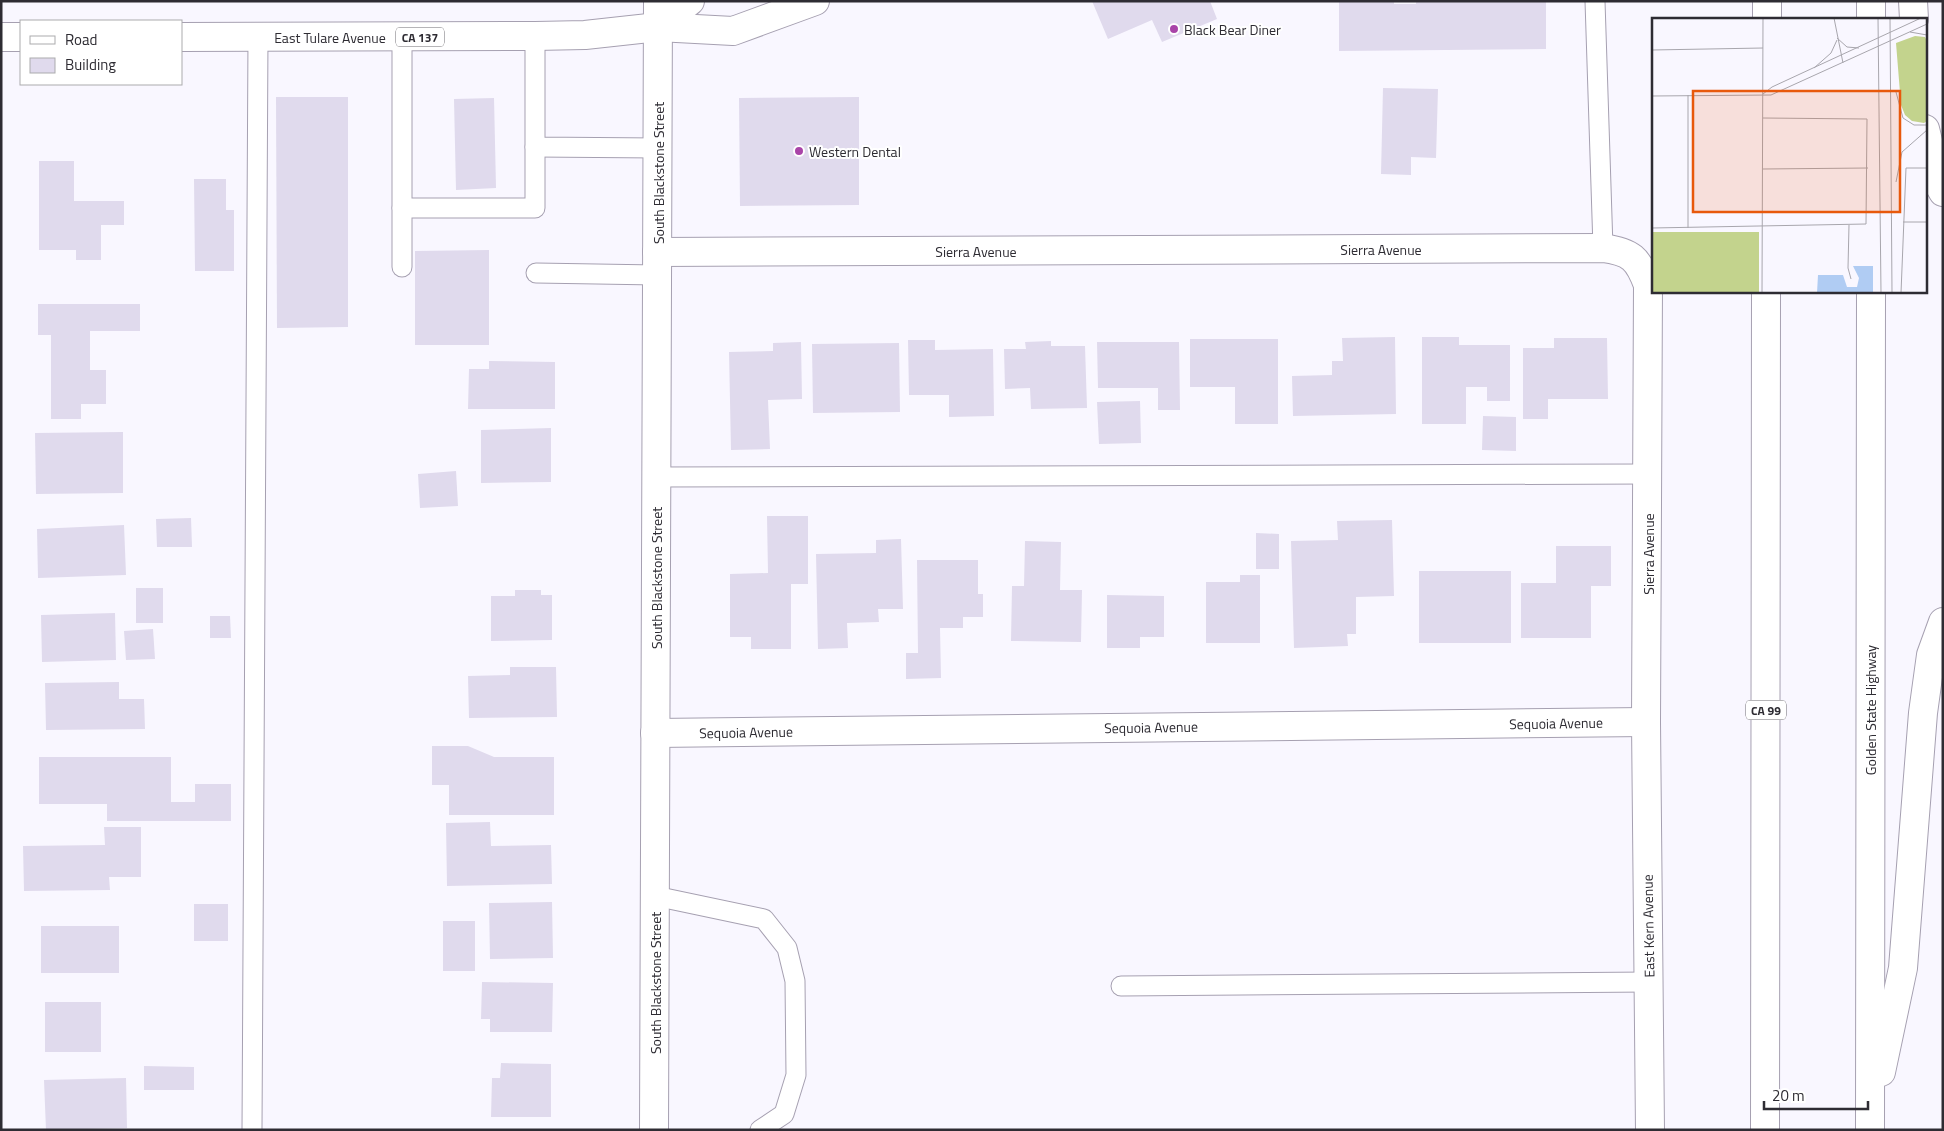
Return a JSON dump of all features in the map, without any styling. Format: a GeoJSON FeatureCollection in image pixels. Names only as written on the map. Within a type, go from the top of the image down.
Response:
{"type":"FeatureCollection","features":[{"type":"Feature","properties":{"kind":"main road"},"geometry":{"type":"LineString","coordinates":[[658,14],[690,1]]}},
{"type":"Feature","properties":{"kind":"main road","name":"East Tulare Avenue"},"geometry":{"type":"LineString","coordinates":[[182,37],[585,35],[658,14],[733,31],[815,1]]}},
{"type":"Feature","properties":{"kind":"main road"},"geometry":{"type":"LineString","coordinates":[[1767,1],[1767,18]]}},
{"type":"Feature","properties":{"kind":"main road"},"geometry":{"type":"LineString","coordinates":[[1871,1],[1871,18]]}},
{"type":"Feature","properties":{"kind":"main road"},"geometry":{"type":"LineString","coordinates":[[1913,1],[1914,18]]}},
{"type":"Feature","properties":{"kind":"main road","name":"South Blackstone Street"},"geometry":{"type":"LineString","coordinates":[[654,1130],[658,14]]}},
{"type":"Feature","properties":{"kind":"main road"},"geometry":{"type":"LineString","coordinates":[[1,37],[20,37]]}},
{"type":"Feature","properties":{"kind":"main road"},"geometry":{"type":"LineString","coordinates":[[1926,134],[1943,192]]}},
{"type":"Feature","properties":{"kind":"main road","name":"Sierra Avenue"},"geometry":{"type":"LineString","coordinates":[[657,263],[1602,248],[1620,250],[1633,257],[1642,269],[1648,285],[1646,722]]}},
{"type":"Feature","properties":{"kind":"main road","name":"CA 99"},"geometry":{"type":"LineString","coordinates":[[1765,1130],[1766,292]]}},
{"type":"Feature","properties":{"kind":"main road","name":"Golden State Highway"},"geometry":{"type":"LineString","coordinates":[[1870,1129],[1871,292]]}},
{"type":"Feature","properties":{"kind":"main road"},"geometry":{"type":"LineString","coordinates":[[1870,1129],[1903,968],[1923,713],[1931,655],[1943,622]]}},
{"type":"Feature","properties":{"kind":"main road","name":"Sequoia Avenue"},"geometry":{"type":"LineString","coordinates":[[655,733],[1646,722]]}},
{"type":"Feature","properties":{"kind":"main road","name":"East Kern Avenue"},"geometry":{"type":"LineString","coordinates":[[1646,722],[1650,1130]]}},
{"type":"Feature","properties":{"kind":"lane"},"geometry":{"type":"LineString","coordinates":[[1595,1],[1602,248]]}},
{"type":"Feature","properties":{"kind":"lane"},"geometry":{"type":"LineString","coordinates":[[402,208],[536,208],[534,36]]}},
{"type":"Feature","properties":{"kind":"lane"},"geometry":{"type":"LineString","coordinates":[[252,1130],[258,37]]}},
{"type":"Feature","properties":{"kind":"lane"},"geometry":{"type":"LineString","coordinates":[[402,37],[402,266]]}},
{"type":"Feature","properties":{"kind":"lane"},"geometry":{"type":"LineString","coordinates":[[535,147],[658,148]]}},
{"type":"Feature","properties":{"kind":"lane"},"geometry":{"type":"LineString","coordinates":[[536,273],[657,263]]}},
{"type":"Feature","properties":{"kind":"lane"},"geometry":{"type":"LineString","coordinates":[[656,477],[1648,474]]}},
{"type":"Feature","properties":{"kind":"lane"},"geometry":{"type":"LineString","coordinates":[[655,896],[764,919],[787,948],[796,981],[796,1075],[784,1114],[760,1130]]}},
{"type":"Feature","properties":{"kind":"lane"},"geometry":{"type":"LineString","coordinates":[[1121,986],[1649,982]]}},
{"type":"Feature","properties":{"kind":"building","name":"Black Bear Diner"},"geometry":{"type":"Polygon","coordinates":[[[1092,1],[1210,1],[1217,19],[1162,42],[1152,20],[1108,39],[1092,1]]]}},
{"type":"Feature","properties":{"kind":"building"},"geometry":{"type":"Polygon","coordinates":[[[1339,1],[1394,1],[1394,4],[1416,4],[1416,1],[1546,1],[1546,49],[1339,51],[1339,1]]]}},
{"type":"Feature","properties":{"kind":"building"},"geometry":{"type":"Polygon","coordinates":[[[1383,88],[1438,89],[1436,158],[1411,157],[1411,175],[1381,174],[1383,88]]]}},
{"type":"Feature","properties":{"kind":"building"},"geometry":{"type":"Polygon","coordinates":[[[276,97],[348,97],[348,327],[277,328],[276,97]]]}},
{"type":"Feature","properties":{"kind":"building","name":"Western Dental"},"geometry":{"type":"Polygon","coordinates":[[[859,97],[859,205],[740,206],[739,98],[859,97]]]}},
{"type":"Feature","properties":{"kind":"building"},"geometry":{"type":"Polygon","coordinates":[[[494,98],[496,188],[456,190],[454,99],[494,98]]]}},
{"type":"Feature","properties":{"kind":"building"},"geometry":{"type":"Polygon","coordinates":[[[39,161],[74,161],[74,201],[124,201],[124,225],[101,225],[101,260],[76,260],[76,250],[39,250],[39,161]]]}},
{"type":"Feature","properties":{"kind":"building"},"geometry":{"type":"Polygon","coordinates":[[[194,179],[226,179],[226,210],[234,210],[234,271],[195,271],[194,179]]]}},
{"type":"Feature","properties":{"kind":"building"},"geometry":{"type":"Polygon","coordinates":[[[489,250],[489,345],[415,345],[415,251],[489,250]]]}},
{"type":"Feature","properties":{"kind":"building"},"geometry":{"type":"Polygon","coordinates":[[[38,304],[140,304],[140,331],[90,331],[90,370],[106,370],[106,404],[81,404],[81,419],[51,419],[51,335],[38,335],[38,304]]]}},
{"type":"Feature","properties":{"kind":"building"},"geometry":{"type":"Polygon","coordinates":[[[1395,337],[1396,414],[1293,416],[1292,376],[1332,375],[1332,361],[1343,361],[1342,338],[1395,337]]]}},
{"type":"Feature","properties":{"kind":"building"},"geometry":{"type":"Polygon","coordinates":[[[1422,337],[1459,337],[1459,345],[1510,345],[1510,401],[1487,401],[1487,387],[1466,387],[1466,424],[1422,424],[1422,337]]]}},
{"type":"Feature","properties":{"kind":"building"},"geometry":{"type":"Polygon","coordinates":[[[1554,338],[1607,338],[1608,399],[1548,399],[1548,419],[1523,419],[1523,348],[1554,348],[1554,338]]]}},
{"type":"Feature","properties":{"kind":"building"},"geometry":{"type":"Polygon","coordinates":[[[1190,339],[1278,339],[1278,424],[1235,424],[1235,387],[1190,387],[1190,339]]]}},
{"type":"Feature","properties":{"kind":"building"},"geometry":{"type":"Polygon","coordinates":[[[908,340],[935,340],[935,350],[993,349],[994,416],[949,417],[949,395],[909,395],[908,340]]]}},
{"type":"Feature","properties":{"kind":"building"},"geometry":{"type":"Polygon","coordinates":[[[1051,341],[1051,346],[1085,346],[1087,408],[1031,409],[1030,388],[1005,389],[1004,349],[1026,349],[1025,342],[1051,341]]]}},
{"type":"Feature","properties":{"kind":"building"},"geometry":{"type":"Polygon","coordinates":[[[801,342],[802,399],[768,400],[770,449],[731,450],[729,352],[773,351],[773,343],[801,342]]]}},
{"type":"Feature","properties":{"kind":"building"},"geometry":{"type":"Polygon","coordinates":[[[1097,342],[1179,342],[1180,410],[1158,410],[1158,388],[1098,388],[1097,342]]]}},
{"type":"Feature","properties":{"kind":"building"},"geometry":{"type":"Polygon","coordinates":[[[899,343],[900,412],[813,413],[812,344],[899,343]]]}},
{"type":"Feature","properties":{"kind":"building"},"geometry":{"type":"Polygon","coordinates":[[[489,361],[555,362],[555,409],[468,409],[469,369],[489,369],[489,361]]]}},
{"type":"Feature","properties":{"kind":"building"},"geometry":{"type":"Polygon","coordinates":[[[1140,401],[1141,443],[1099,444],[1097,402],[1140,401]]]}},
{"type":"Feature","properties":{"kind":"building"},"geometry":{"type":"Polygon","coordinates":[[[1483,416],[1516,417],[1516,451],[1482,450],[1483,416]]]}},
{"type":"Feature","properties":{"kind":"building"},"geometry":{"type":"Polygon","coordinates":[[[551,428],[551,482],[481,483],[481,430],[551,428]]]}},
{"type":"Feature","properties":{"kind":"building"},"geometry":{"type":"Polygon","coordinates":[[[123,432],[123,493],[36,494],[35,433],[123,432]]]}},
{"type":"Feature","properties":{"kind":"building"},"geometry":{"type":"Polygon","coordinates":[[[456,471],[458,506],[420,508],[418,474],[456,471]]]}},
{"type":"Feature","properties":{"kind":"building"},"geometry":{"type":"Polygon","coordinates":[[[767,516],[808,516],[808,584],[791,584],[791,649],[751,649],[751,637],[730,637],[730,574],[768,573],[767,516]]]}},
{"type":"Feature","properties":{"kind":"building"},"geometry":{"type":"Polygon","coordinates":[[[191,518],[192,547],[157,547],[156,519],[191,518]]]}},
{"type":"Feature","properties":{"kind":"building"},"geometry":{"type":"Polygon","coordinates":[[[1392,520],[1394,596],[1356,597],[1356,634],[1347,634],[1348,646],[1294,648],[1291,541],[1338,540],[1337,521],[1392,520]]]}},
{"type":"Feature","properties":{"kind":"building"},"geometry":{"type":"Polygon","coordinates":[[[124,525],[126,575],[38,578],[37,529],[124,525]]]}},
{"type":"Feature","properties":{"kind":"building"},"geometry":{"type":"Polygon","coordinates":[[[1256,533],[1279,534],[1279,569],[1256,569],[1256,533]]]}},
{"type":"Feature","properties":{"kind":"building"},"geometry":{"type":"Polygon","coordinates":[[[901,539],[903,609],[878,609],[879,622],[847,623],[848,648],[818,649],[816,554],[876,553],[876,540],[901,539]]]}},
{"type":"Feature","properties":{"kind":"building"},"geometry":{"type":"Polygon","coordinates":[[[1025,541],[1061,542],[1060,590],[1082,590],[1081,642],[1011,641],[1012,586],[1024,586],[1025,541]]]}},
{"type":"Feature","properties":{"kind":"building"},"geometry":{"type":"Polygon","coordinates":[[[1556,546],[1611,546],[1611,586],[1591,586],[1591,638],[1521,638],[1521,583],[1556,583],[1556,546]]]}},
{"type":"Feature","properties":{"kind":"building"},"geometry":{"type":"Polygon","coordinates":[[[917,560],[978,560],[978,594],[983,594],[983,617],[963,617],[963,628],[940,628],[941,678],[906,679],[906,653],[918,653],[917,560]]]}},
{"type":"Feature","properties":{"kind":"building"},"geometry":{"type":"Polygon","coordinates":[[[1419,571],[1511,571],[1511,643],[1419,643],[1419,571]]]}},
{"type":"Feature","properties":{"kind":"building"},"geometry":{"type":"Polygon","coordinates":[[[1240,575],[1260,575],[1260,643],[1206,643],[1206,582],[1240,582],[1240,575]]]}},
{"type":"Feature","properties":{"kind":"building"},"geometry":{"type":"Polygon","coordinates":[[[136,588],[163,588],[163,623],[136,623],[136,588]]]}},
{"type":"Feature","properties":{"kind":"building"},"geometry":{"type":"Polygon","coordinates":[[[515,590],[541,590],[541,595],[552,595],[552,640],[491,641],[491,596],[515,596],[515,590]]]}},
{"type":"Feature","properties":{"kind":"building"},"geometry":{"type":"Polygon","coordinates":[[[1107,595],[1164,596],[1164,637],[1140,637],[1140,648],[1107,648],[1107,595]]]}},
{"type":"Feature","properties":{"kind":"building"},"geometry":{"type":"Polygon","coordinates":[[[115,613],[116,660],[42,662],[41,615],[115,613]]]}},
{"type":"Feature","properties":{"kind":"building"},"geometry":{"type":"Polygon","coordinates":[[[210,616],[230,616],[231,638],[210,638],[210,616]]]}},
{"type":"Feature","properties":{"kind":"building"},"geometry":{"type":"Polygon","coordinates":[[[153,629],[155,659],[126,660],[124,631],[153,629]]]}},
{"type":"Feature","properties":{"kind":"building"},"geometry":{"type":"Polygon","coordinates":[[[510,667],[556,667],[557,717],[469,718],[468,676],[510,675],[510,667]]]}},
{"type":"Feature","properties":{"kind":"building"},"geometry":{"type":"Polygon","coordinates":[[[119,682],[119,699],[144,699],[145,729],[46,730],[45,683],[119,682]]]}},
{"type":"Feature","properties":{"kind":"building"},"geometry":{"type":"Polygon","coordinates":[[[432,746],[468,746],[494,757],[554,757],[554,815],[449,815],[449,785],[432,785],[432,746]]]}},
{"type":"Feature","properties":{"kind":"building"},"geometry":{"type":"Polygon","coordinates":[[[39,757],[171,757],[171,802],[195,802],[195,784],[231,784],[231,821],[107,821],[107,804],[39,804],[39,757]]]}},
{"type":"Feature","properties":{"kind":"building"},"geometry":{"type":"Polygon","coordinates":[[[490,822],[491,846],[551,845],[552,884],[447,886],[446,823],[490,822]]]}},
{"type":"Feature","properties":{"kind":"building"},"geometry":{"type":"Polygon","coordinates":[[[104,827],[141,827],[141,877],[109,877],[110,890],[24,891],[23,846],[105,845],[104,827]]]}},
{"type":"Feature","properties":{"kind":"building"},"geometry":{"type":"Polygon","coordinates":[[[552,902],[553,958],[490,959],[489,903],[552,902]]]}},
{"type":"Feature","properties":{"kind":"building"},"geometry":{"type":"Polygon","coordinates":[[[194,904],[228,904],[228,941],[194,941],[194,904]]]}},
{"type":"Feature","properties":{"kind":"building"},"geometry":{"type":"Polygon","coordinates":[[[443,921],[475,921],[475,971],[443,971],[443,921]]]}},
{"type":"Feature","properties":{"kind":"building"},"geometry":{"type":"Polygon","coordinates":[[[41,926],[119,926],[119,973],[41,973],[41,926]]]}},
{"type":"Feature","properties":{"kind":"building"},"geometry":{"type":"Polygon","coordinates":[[[482,982],[553,983],[552,1032],[490,1032],[490,1019],[481,1019],[482,982]]]}},
{"type":"Feature","properties":{"kind":"building"},"geometry":{"type":"Polygon","coordinates":[[[45,1002],[101,1002],[101,1052],[45,1052],[45,1002]]]}},
{"type":"Feature","properties":{"kind":"building"},"geometry":{"type":"Polygon","coordinates":[[[501,1063],[551,1064],[551,1117],[491,1117],[492,1078],[500,1078],[501,1063]]]}},
{"type":"Feature","properties":{"kind":"building"},"geometry":{"type":"Polygon","coordinates":[[[144,1066],[194,1067],[194,1090],[144,1090],[144,1066]]]}},
{"type":"Feature","properties":{"kind":"building"},"geometry":{"type":"Polygon","coordinates":[[[126,1078],[127,1128],[46,1130],[44,1080],[126,1078]]]}},
{"type":"Feature","properties":{"kind":"place","name":"Black Bear Diner"},"geometry":{"type":"Point","coordinates":[1174,29]}},
{"type":"Feature","properties":{"kind":"place","name":"Western Dental"},"geometry":{"type":"Point","coordinates":[799,151]}}]}
